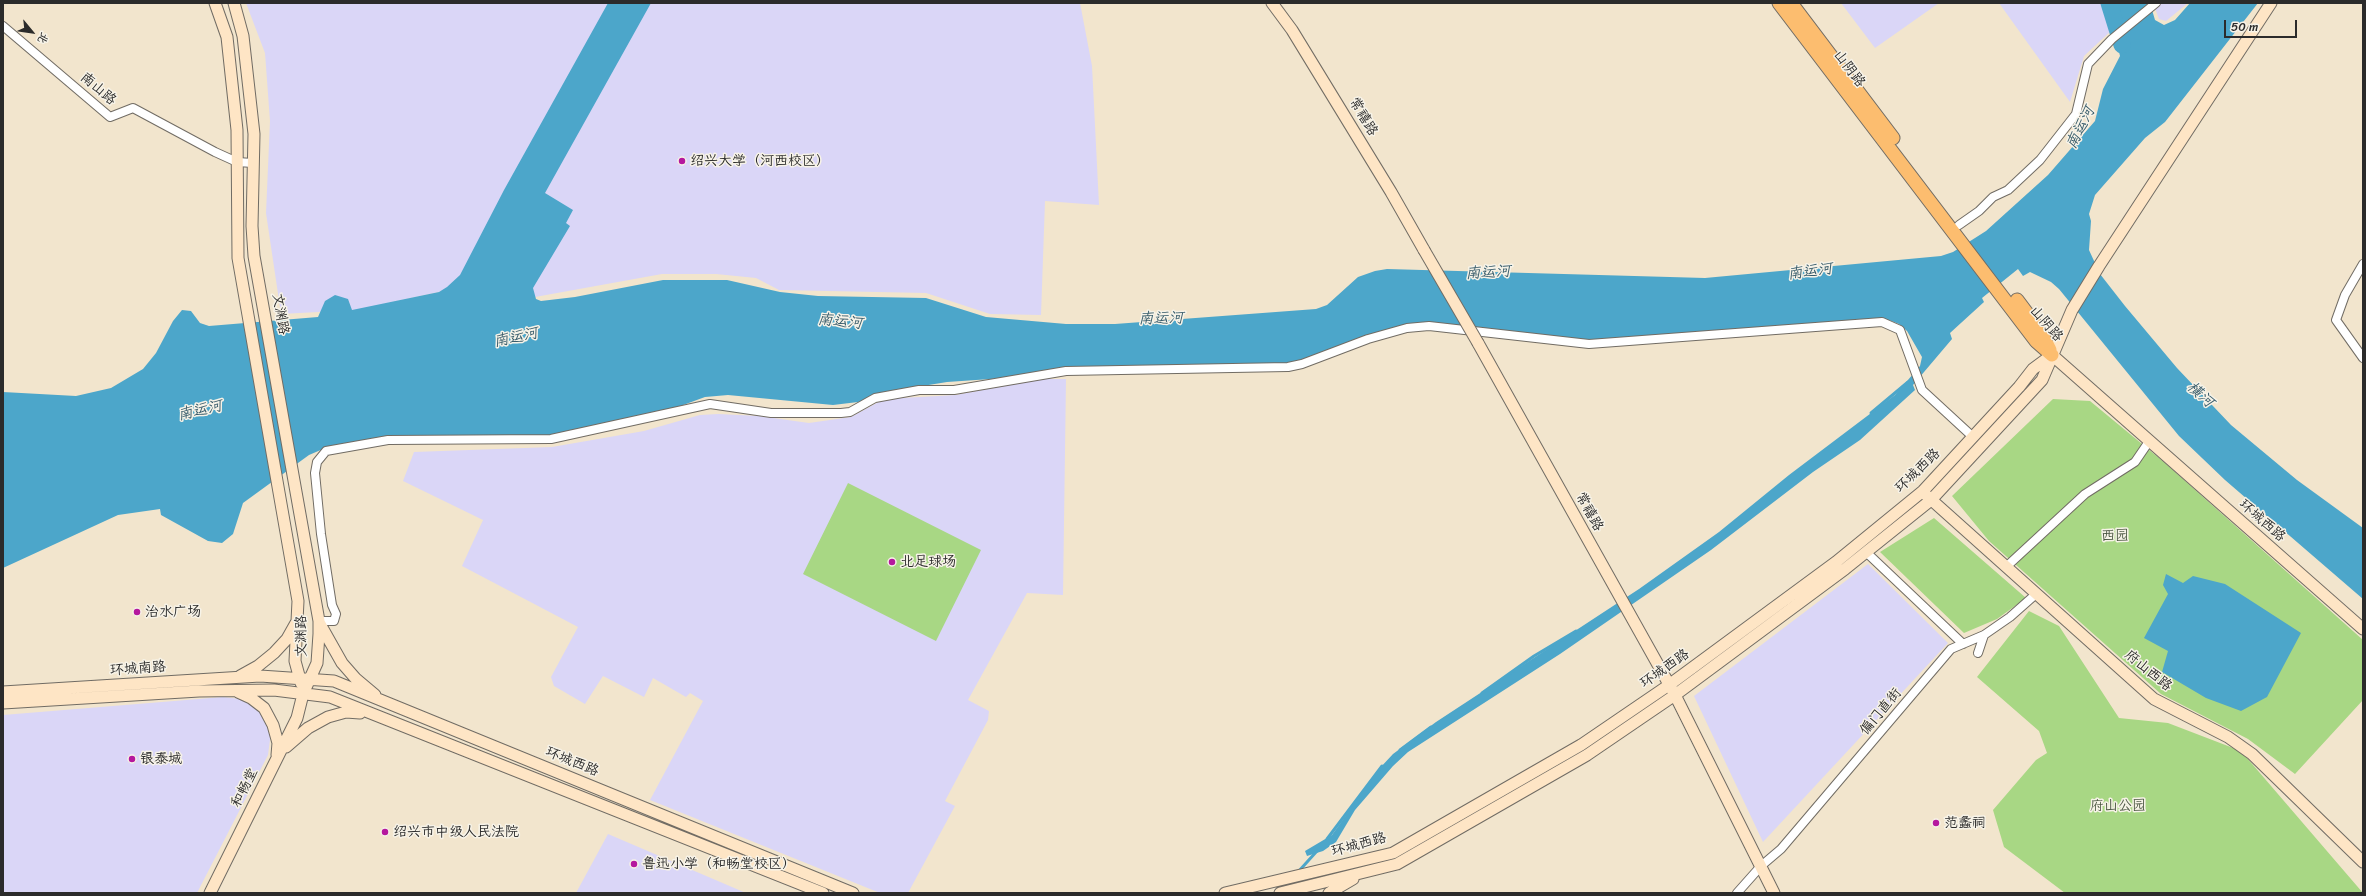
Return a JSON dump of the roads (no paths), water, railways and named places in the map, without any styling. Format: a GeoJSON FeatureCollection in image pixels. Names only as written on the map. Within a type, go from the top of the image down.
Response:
{"type":"FeatureCollection","features":[{"type":"Feature","properties":{"kind":"main road","name":"文渊路"},"geometry":{"type":"LineString","coordinates":[[215,3],[227,37],[237,130],[238,258],[298,601],[295,661],[305,678]]}},
{"type":"Feature","properties":{"kind":"main road","name":"文渊路"},"geometry":{"type":"LineString","coordinates":[[234,3],[243,36],[254,134],[252,226],[254,256],[319,621],[317,663],[305,678],[303,694]]}},
{"type":"Feature","properties":{"kind":"main road","name":"常禧路"},"geometry":{"type":"LineString","coordinates":[[1272,3],[1305,50],[1391,192],[1478,343],[1675,695],[1774,893]]}},
{"type":"Feature","properties":{"kind":"main road","name":"山阴路"},"geometry":{"type":"LineString","coordinates":[[1779,3],[2003,289],[2041,332],[2052,355]]}},
{"type":"Feature","properties":{"kind":"main road","name":"山阴路"},"geometry":{"type":"LineString","coordinates":[[1791,3],[1959,225],[1967,242]]}},
{"type":"Feature","properties":{"kind":"main road"},"geometry":{"type":"LineString","coordinates":[[2052,355],[2072,310],[2099,266],[2271,3]]}},
{"type":"Feature","properties":{"kind":"main road","name":"环城西路"},"geometry":{"type":"LineString","coordinates":[[1225,893],[1393,852],[1581,745],[1669,685],[1836,562],[1923,491],[2019,388],[2033,369],[2052,355]]}},
{"type":"Feature","properties":{"kind":"main road","name":"环城西路"},"geometry":{"type":"LineString","coordinates":[[2052,355],[2363,629]]}},
{"type":"Feature","properties":{"kind":"main road","name":"环城西路"},"geometry":{"type":"LineString","coordinates":[[1280,893],[1397,864],[1587,756],[1675,695],[1866,552],[1931,500],[2042,380],[2052,355]]}},
{"type":"Feature","properties":{"kind":"main road","name":"府山西路"},"geometry":{"type":"LineString","coordinates":[[1923,491],[1931,500],[2154,699],[2228,737],[2252,754],[2363,862]]}},
{"type":"Feature","properties":{"kind":"main road"},"geometry":{"type":"LineString","coordinates":[[238,677],[258,666],[274,653],[288,639],[298,619]]}},
{"type":"Feature","properties":{"kind":"main road"},"geometry":{"type":"LineString","coordinates":[[319,621],[327,640],[342,663],[356,678],[391,705]]}},
{"type":"Feature","properties":{"kind":"main road","name":"环城西路"},"geometry":{"type":"LineString","coordinates":[[275,676],[334,681],[854,893]]}},
{"type":"Feature","properties":{"kind":"main road","name":"环城南路"},"geometry":{"type":"LineString","coordinates":[[3,692],[275,676]]}},
{"type":"Feature","properties":{"kind":"main road"},"geometry":{"type":"LineString","coordinates":[[225,690],[244,693],[264,708],[273,725],[278,743],[277,758]]}},
{"type":"Feature","properties":{"kind":"main road","name":"环城南路"},"geometry":{"type":"LineString","coordinates":[[3,703],[225,690],[274,690]]}},
{"type":"Feature","properties":{"kind":"main road","name":"环城西路"},"geometry":{"type":"LineString","coordinates":[[274,690],[330,697],[823,893]]}},
{"type":"Feature","properties":{"kind":"main road","name":"和畅堂"},"geometry":{"type":"LineString","coordinates":[[210,893],[297,718],[303,694]]}},
{"type":"Feature","properties":{"kind":"main road"},"geometry":{"type":"LineString","coordinates":[[277,758],[293,739],[308,728],[328,717],[346,712],[363,713],[385,719]]}},
{"type":"Feature","properties":{"kind":"main road"},"geometry":{"type":"LineString","coordinates":[[1329,893],[1365,872]]}},
{"type":"Feature","properties":{"kind":"main road"},"geometry":{"type":"LineString","coordinates":[[1273,882],[1276,893]]}},
{"type":"Feature","properties":{"kind":"street"},"geometry":{"type":"LineString","coordinates":[[1959,225],[1979,211],[1993,197],[2008,190],[2040,160],[2063,133],[2076,114],[2088,64],[2112,39],[2154,5]]}},
{"type":"Feature","properties":{"kind":"street","name":"南山路"},"geometry":{"type":"LineString","coordinates":[[3,26],[110,117],[133,108],[237,162],[253,163]]}},
{"type":"Feature","properties":{"kind":"street"},"geometry":{"type":"LineString","coordinates":[[2363,264],[2345,295],[2336,320],[2363,358]]}},
{"type":"Feature","properties":{"kind":"street"},"geometry":{"type":"LineString","coordinates":[[319,621],[334,621],[336,614],[332,605],[321,534],[316,473],[317,462],[326,451],[388,440],[551,439],[710,404],[771,413],[841,413],[850,412],[875,398],[919,390],[954,390],[1066,371],[1288,367],[1302,364],[1368,339],[1407,328],[1449,327],[1589,344],[1882,322],[1900,330],[1922,390],[1973,437]]}},
{"type":"Feature","properties":{"kind":"street"},"geometry":{"type":"LineString","coordinates":[[2006,567],[2085,494],[2135,462],[2150,440]]}},
{"type":"Feature","properties":{"kind":"street"},"geometry":{"type":"LineString","coordinates":[[1866,552],[1963,644]]}},
{"type":"Feature","properties":{"kind":"street","name":"偏门直街"},"geometry":{"type":"LineString","coordinates":[[1737,893],[1761,866],[1781,849],[1951,649],[1984,635],[2010,618],[2036,594]]}},
{"type":"Feature","properties":{"kind":"street"},"geometry":{"type":"LineString","coordinates":[[1978,653],[1984,635]]}},
{"type":"Feature","properties":{"kind":"water"},"geometry":{"type":"Polygon","coordinates":[[[608,3],[651,3],[545,193],[573,210],[566,223],[570,226],[533,288],[536,299],[541,301],[575,297],[663,280],[727,280],[780,292],[818,296],[926,298],[986,317],[1066,324],[1115,324],[1316,309],[1327,305],[1358,277],[1375,271],[1387,269],[1705,278],[1941,256],[1953,252],[1986,231],[2048,175],[2095,121],[2103,89],[2120,56],[2113,26],[2117,23],[2109,3],[2150,3],[2155,20],[2164,25],[2175,20],[2190,3],[2258,3],[2165,122],[2145,138],[2095,195],[2089,214],[2091,221],[2089,250],[2100,274],[2125,306],[2177,368],[2231,425],[2297,480],[2363,528],[2363,599],[2225,480],[2179,436],[2059,289],[2051,282],[2030,272],[2023,276],[2018,269],[1982,298],[1984,302],[1950,333],[1952,339],[1913,385],[1915,390],[1860,440],[1813,472],[1711,550],[1560,654],[1408,752],[1393,766],[1355,810],[1336,842],[1323,851],[1307,856],[1305,851],[1332,835],[1379,769],[1393,754],[1436,722],[1639,589],[1719,532],[1789,475],[1895,395],[1920,366],[1922,357],[1907,331],[1899,324],[1889,320],[1808,324],[1596,340],[1420,327],[1293,365],[1136,369],[947,382],[904,389],[858,402],[833,405],[728,395],[705,397],[675,408],[553,436],[390,436],[323,449],[309,455],[243,503],[233,534],[222,543],[208,541],[161,515],[160,509],[118,515],[3,568],[3,392],[76,396],[111,388],[143,369],[156,353],[173,321],[182,310],[191,311],[200,323],[209,326],[318,317],[325,301],[335,295],[348,299],[352,310],[439,292],[447,287],[460,275],[504,190],[608,3]]]}},
{"type":"Feature","properties":{"kind":"water"},"geometry":{"type":"Polygon","coordinates":[[[2166,574],[2183,583],[2193,576],[2225,584],[2301,633],[2267,697],[2241,711],[2206,698],[2162,672],[2168,651],[2144,638],[2168,594],[2163,585],[2166,574]]]}},
{"type":"Feature","properties":{"kind":"waterway"},"geometry":{"type":"LineString","coordinates":[[2109,3],[2122,45]]}},
{"type":"Feature","properties":{"kind":"waterway"},"geometry":{"type":"LineString","coordinates":[[1871,413],[1908,382]]}},
{"type":"Feature","properties":{"kind":"waterway"},"geometry":{"type":"LineString","coordinates":[[1482,693],[1534,656],[1576,631]]}},
{"type":"Feature","properties":{"kind":"waterway"},"geometry":{"type":"LineString","coordinates":[[1400,750],[1431,727]]}},
{"type":"Feature","properties":{"kind":"waterway"},"geometry":{"type":"LineString","coordinates":[[1327,839],[1382,766]]}},
{"type":"Feature","properties":{"kind":"waterway"},"geometry":{"type":"LineString","coordinates":[[1298,872],[1317,851]]}},
{"type":"Feature","properties":{"kind":"place","name":"绍兴大学（河西校区）"},"geometry":{"type":"Point","coordinates":[682,161]}},
{"type":"Feature","properties":{"kind":"place","name":"北足球场"},"geometry":{"type":"Point","coordinates":[892,562]}},
{"type":"Feature","properties":{"kind":"place","name":"治水广场"},"geometry":{"type":"Point","coordinates":[137,612]}},
{"type":"Feature","properties":{"kind":"place","name":"银泰城"},"geometry":{"type":"Point","coordinates":[132,759]}},
{"type":"Feature","properties":{"kind":"place","name":"范蠡祠"},"geometry":{"type":"Point","coordinates":[1936,823]}},
{"type":"Feature","properties":{"kind":"place","name":"绍兴市中级人民法院"},"geometry":{"type":"Point","coordinates":[385,832]}},
{"type":"Feature","properties":{"kind":"place","name":"鲁迅小学（和畅堂校区）"},"geometry":{"type":"Point","coordinates":[634,864]}},
{"type":"Feature","properties":{"kind":"water label","name":"南运河"},"geometry":{"type":"Point","coordinates":[2081,128]}},
{"type":"Feature","properties":{"kind":"water label","name":"南运河"},"geometry":{"type":"Point","coordinates":[1810,272]}},
{"type":"Feature","properties":{"kind":"water label","name":"南运河"},"geometry":{"type":"Point","coordinates":[1488,273]}},
{"type":"Feature","properties":{"kind":"water label","name":"南运河"},"geometry":{"type":"Point","coordinates":[1161,319]}},
{"type":"Feature","properties":{"kind":"water label","name":"南运河"},"geometry":{"type":"Point","coordinates":[840,322]}},
{"type":"Feature","properties":{"kind":"water label","name":"南运河"},"geometry":{"type":"Point","coordinates":[516,338]}},
{"type":"Feature","properties":{"kind":"water label","name":"横河"},"geometry":{"type":"Point","coordinates":[2200,395]}},
{"type":"Feature","properties":{"kind":"water label","name":"南运河"},"geometry":{"type":"Point","coordinates":[200,411]}},
{"type":"Feature","properties":{"kind":"park label","name":"西园"},"geometry":{"type":"Point","coordinates":[2115,536]}},
{"type":"Feature","properties":{"kind":"park label","name":"府山公园"},"geometry":{"type":"Point","coordinates":[2118,806]}}]}
